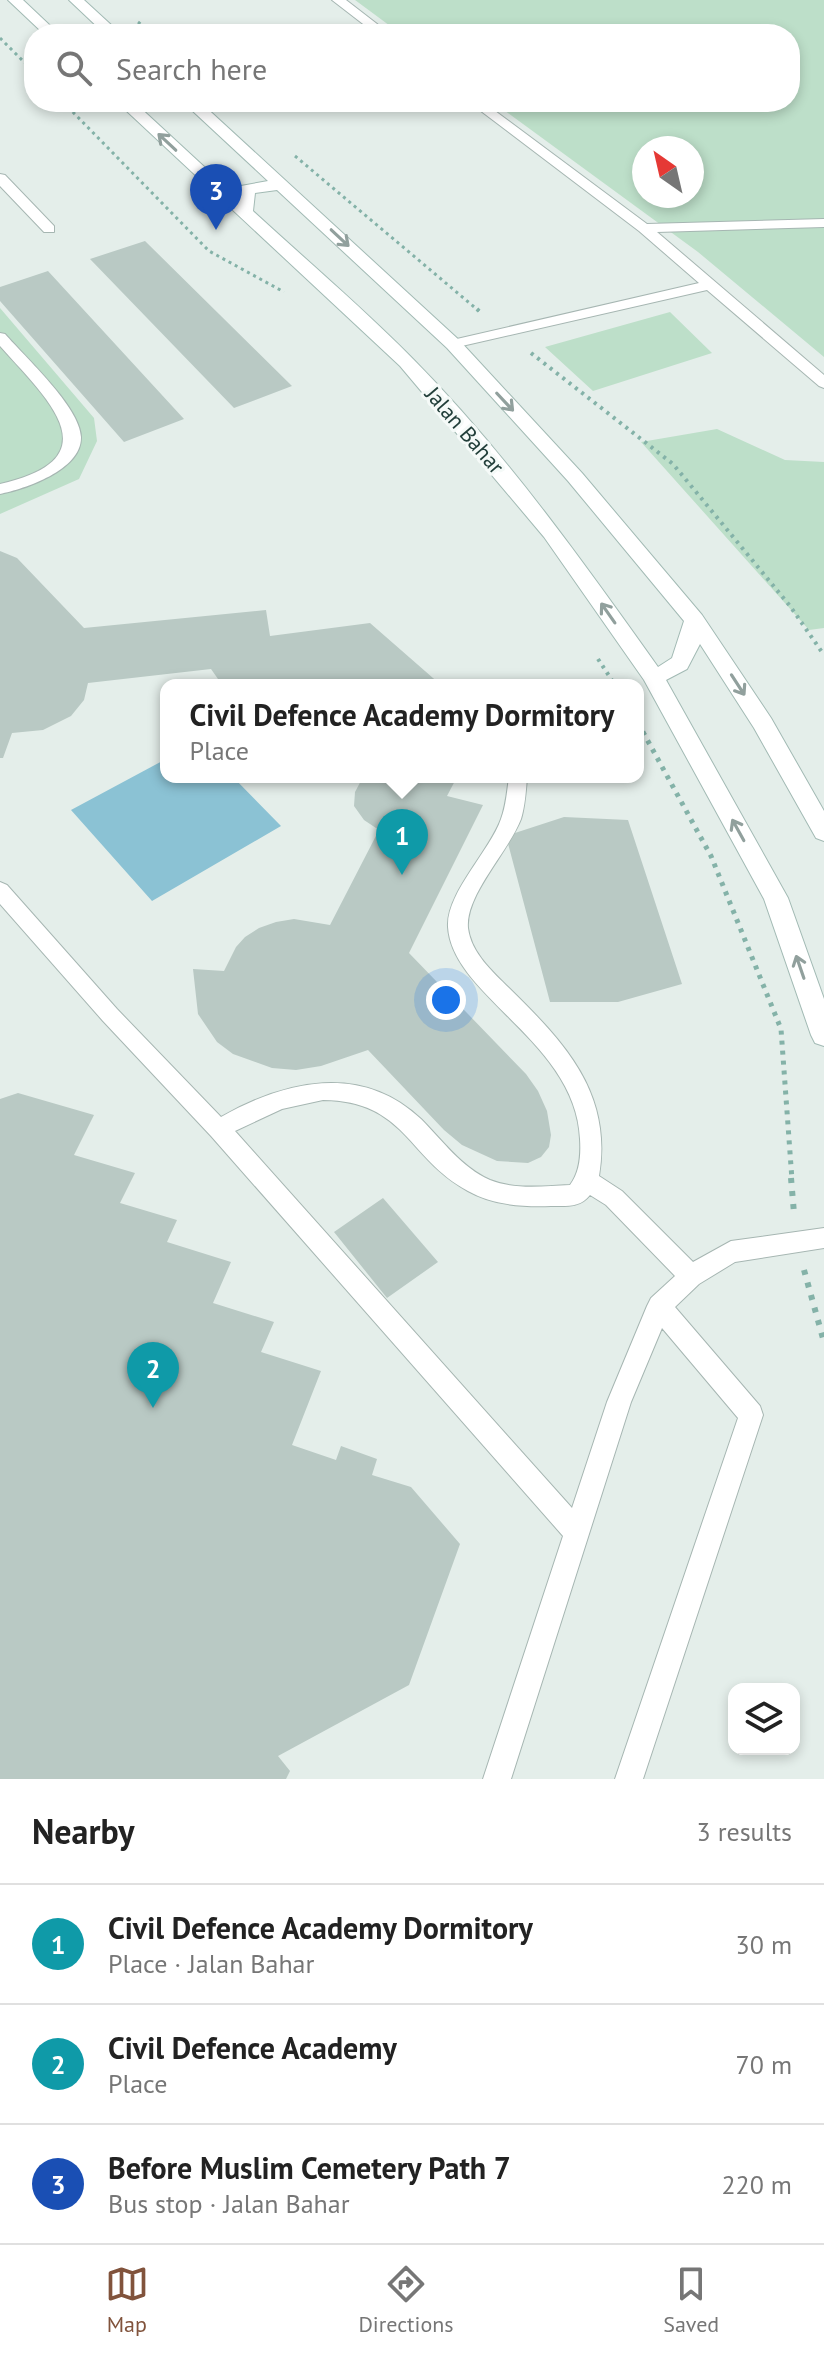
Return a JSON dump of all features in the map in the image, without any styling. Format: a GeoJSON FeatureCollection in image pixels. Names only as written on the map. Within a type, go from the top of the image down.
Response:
{"type":"FeatureCollection","features":[{"type":"Feature","properties":{"kind":"main road"},"geometry":{"type":"LineString","coordinates":[[15,0],[41,24]]}},
{"type":"Feature","properties":{"kind":"main road"},"geometry":{"type":"LineString","coordinates":[[76,0],[103,24]]}},
{"type":"Feature","properties":{"kind":"main road","name":"Jalan Bahar"},"geometry":{"type":"LineString","coordinates":[[136,112],[406,362],[551,532],[653,676],[776,898],[824,1035]]}},
{"type":"Feature","properties":{"kind":"main road","name":"Jalan Bahar"},"geometry":{"type":"LineString","coordinates":[[202,112],[453,344],[575,477],[695,620],[763,724],[824,832]]}},
{"type":"Feature","properties":{"kind":"main road"},"geometry":{"type":"LineString","coordinates":[[244,214],[247,189],[283,184]]}},
{"type":"Feature","properties":{"kind":"main road"},"geometry":{"type":"LineString","coordinates":[[653,676],[673,671],[687,653],[695,620]]}},
{"type":"Feature","properties":{"kind":"lane"},"geometry":{"type":"LineString","coordinates":[[338,0],[370,24]]}},
{"type":"Feature","properties":{"kind":"lane"},"geometry":{"type":"LineString","coordinates":[[488,112],[644,228],[820,377]]}},
{"type":"Feature","properties":{"kind":"lane"},"geometry":{"type":"LineString","coordinates":[[0,178],[49,229]]}},
{"type":"Feature","properties":{"kind":"lane"},"geometry":{"type":"LineString","coordinates":[[644,228],[824,223]]}},
{"type":"Feature","properties":{"kind":"lane"},"geometry":{"type":"LineString","coordinates":[[453,344],[712,284]]}},
{"type":"Feature","properties":{"kind":"lane"},"geometry":{"type":"LineString","coordinates":[[0,337],[67,417],[74,437],[67,452],[51,470],[24,484],[0,489]]}},
{"type":"Feature","properties":{"kind":"lane"},"geometry":{"type":"LineString","coordinates":[[219,1129],[274,1100],[298,1095],[349,1093],[387,1105],[475,1183],[514,1197],[576,1195],[587,1181],[594,1158],[594,1131],[577,1080],[539,1031],[481,973],[463,948],[457,924],[510,821],[517,783]]}},
{"type":"Feature","properties":{"kind":"lane"},"geometry":{"type":"LineString","coordinates":[[0,890],[110,1015],[219,1129],[577,1533]]}},
{"type":"Feature","properties":{"kind":"lane"},"geometry":{"type":"LineString","coordinates":[[587,1181],[614,1198],[691,1276]]}},
{"type":"Feature","properties":{"kind":"lane"},"geometry":{"type":"LineString","coordinates":[[495,1778],[619,1402],[659,1306],[691,1276],[731,1252],[824,1238]]}},
{"type":"Feature","properties":{"kind":"lane"},"geometry":{"type":"LineString","coordinates":[[629,1779],[751,1415],[659,1306]]}},
{"type":"Feature","properties":{"kind":"path"},"geometry":{"type":"LineString","coordinates":[[0,38],[24,62]]}},
{"type":"Feature","properties":{"kind":"path"},"geometry":{"type":"LineString","coordinates":[[73,112],[209,251],[282,290],[294,300]]}},
{"type":"Feature","properties":{"kind":"path"},"geometry":{"type":"LineString","coordinates":[[790,606],[824,655]]}},
{"type":"Feature","properties":{"kind":"path"},"geometry":{"type":"LineString","coordinates":[[591,646],[611,679]]}},
{"type":"Feature","properties":{"kind":"path"},"geometry":{"type":"LineString","coordinates":[[644,734],[711,856],[781,1029],[796,1242],[824,1342]]}},
{"type":"Feature","properties":{"kind":"green space"},"geometry":{"type":"Polygon","coordinates":[[[355,0],[824,0],[824,357],[698,252],[638,208],[704,208],[704,136],[632,136],[632,204],[507,112],[800,112],[800,24],[387,24],[355,0]]]}},
{"type":"Feature","properties":{"kind":"green space"},"geometry":{"type":"Polygon","coordinates":[[[0,308],[94,418],[97,441],[79,479],[0,514],[0,308]]]}},
{"type":"Feature","properties":{"kind":"green space"},"geometry":{"type":"Polygon","coordinates":[[[670,312],[712,353],[593,391],[545,347],[670,312]]]}},
{"type":"Feature","properties":{"kind":"green space"},"geometry":{"type":"Polygon","coordinates":[[[717,429],[785,460],[824,462],[824,628],[809,630],[641,442],[717,429]]]}},
{"type":"Feature","properties":{"kind":"water"},"geometry":{"type":"Polygon","coordinates":[[[160,762],[160,783],[239,783],[281,826],[152,901],[71,810],[160,762]]]}},
{"type":"Feature","properties":{"kind":"building"},"geometry":{"type":"Polygon","coordinates":[[[145,241],[292,386],[234,408],[90,259],[145,241]]]}},
{"type":"Feature","properties":{"kind":"building"},"geometry":{"type":"Polygon","coordinates":[[[48,271],[184,419],[124,442],[0,301],[0,287],[48,271]]]}},
{"type":"Feature","properties":{"kind":"building"},"geometry":{"type":"Polygon","coordinates":[[[0,551],[17,558],[84,628],[266,610],[270,636],[370,623],[434,679],[218,679],[211,669],[88,683],[84,700],[71,716],[43,730],[12,733],[3,758],[0,758],[0,551]]]}},
{"type":"Feature","properties":{"kind":"building"},"geometry":{"type":"Polygon","coordinates":[[[360,783],[454,783],[447,796],[483,805],[409,953],[526,1074],[538,1091],[547,1111],[551,1135],[549,1147],[541,1157],[528,1163],[497,1161],[462,1145],[368,1050],[321,1066],[296,1070],[272,1068],[233,1054],[217,1042],[198,1014],[193,969],[224,971],[236,947],[245,937],[276,922],[294,919],[330,925],[379,830],[364,820],[354,806],[355,792],[360,783]]]}},
{"type":"Feature","properties":{"kind":"building"},"geometry":{"type":"Polygon","coordinates":[[[564,817],[628,820],[682,984],[618,1002],[550,1002],[506,836],[564,817]]]}},
{"type":"Feature","properties":{"kind":"building"},"geometry":{"type":"Polygon","coordinates":[[[18,1093],[94,1115],[74,1155],[135,1173],[120,1203],[177,1220],[167,1242],[231,1262],[213,1303],[274,1322],[261,1352],[321,1371],[292,1445],[336,1460],[341,1446],[377,1459],[372,1475],[411,1487],[460,1544],[409,1685],[278,1756],[290,1771],[286,1779],[0,1779],[0,1099],[18,1093]]]}},
{"type":"Feature","properties":{"kind":"building"},"geometry":{"type":"Polygon","coordinates":[[[383,1198],[438,1262],[387,1298],[334,1232],[383,1198]]]}},
{"type":"Feature","properties":{"kind":"place","name":"Before Muslim Cemetery Path 7"},"geometry":{"type":"Point","coordinates":[216,230]}},
{"type":"Feature","properties":{"kind":"place","name":"Civil Defence Academy Dormitory"},"geometry":{"type":"Point","coordinates":[402,875]}},
{"type":"Feature","properties":{"kind":"place","name":"Civil Defence Academy"},"geometry":{"type":"Point","coordinates":[153,1408]}}]}
